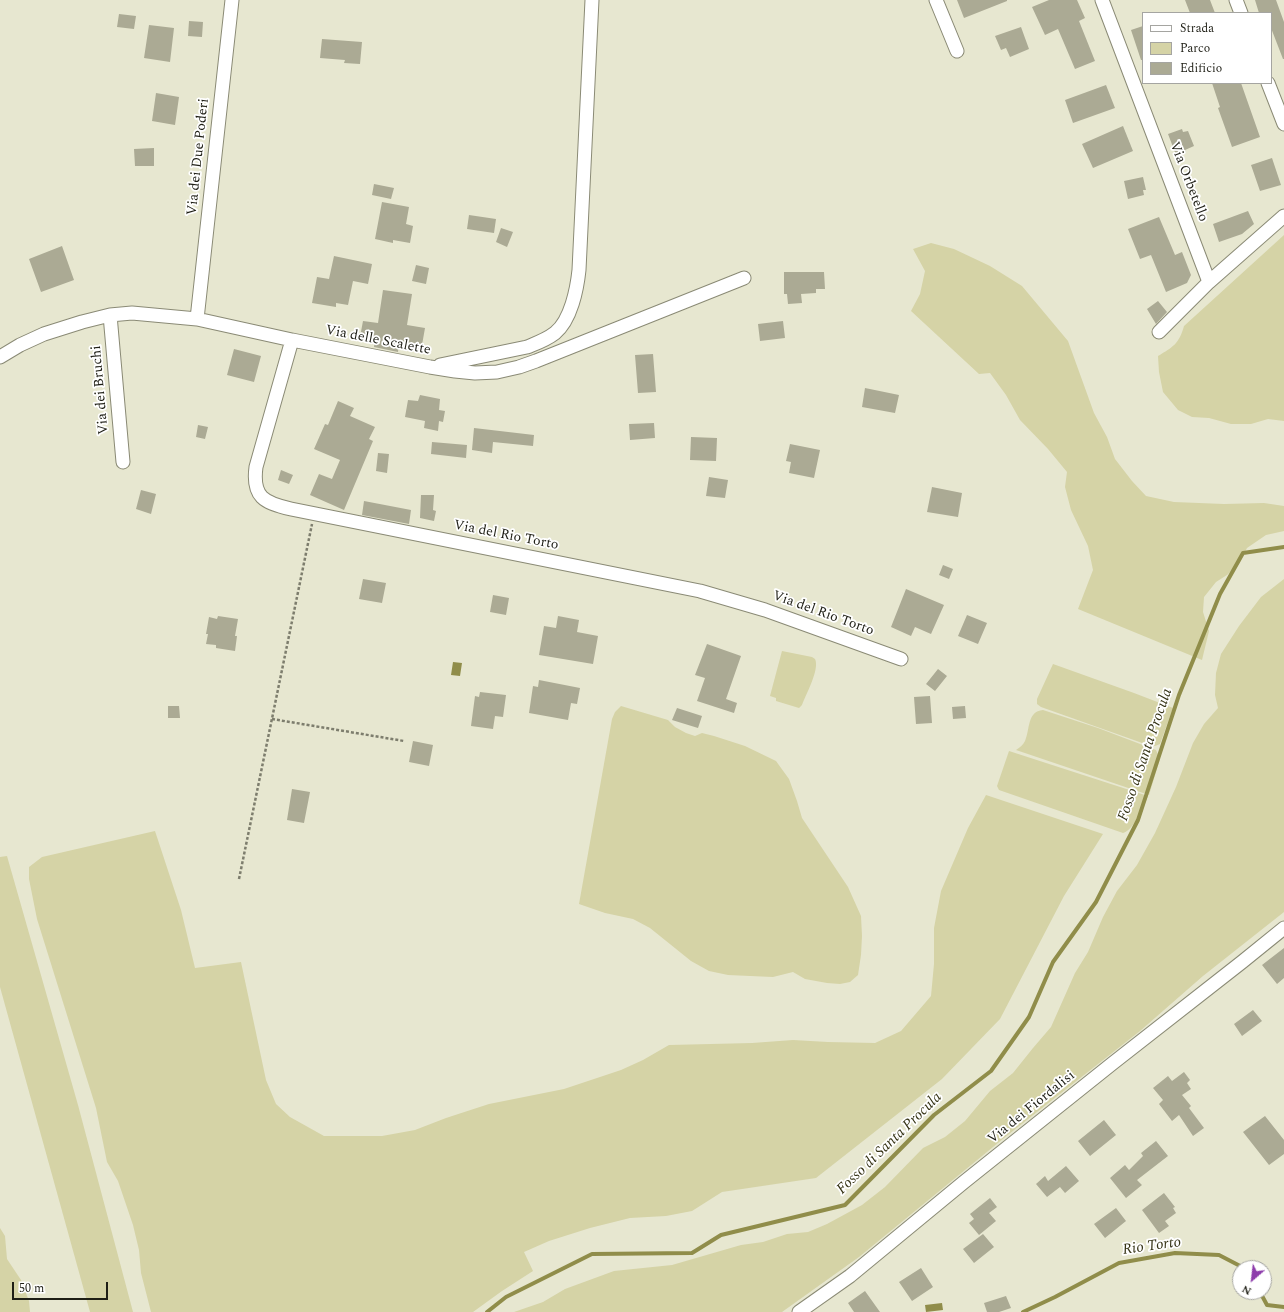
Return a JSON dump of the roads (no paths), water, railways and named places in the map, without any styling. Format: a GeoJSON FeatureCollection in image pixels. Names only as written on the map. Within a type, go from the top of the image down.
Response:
{"type":"FeatureCollection","features":[{"type":"Feature","properties":{"kind":"street","name":"Via dei Due Poderi"},"geometry":{"type":"LineString","coordinates":[[196,318],[232,0]]}},
{"type":"Feature","properties":{"kind":"street"},"geometry":{"type":"LineString","coordinates":[[430,368],[538,343],[557,331],[568,315],[575,296],[579,275],[592,0]]}},
{"type":"Feature","properties":{"kind":"street"},"geometry":{"type":"LineString","coordinates":[[936,0],[957,51]]}},
{"type":"Feature","properties":{"kind":"street","name":"Via Orbetello"},"geometry":{"type":"LineString","coordinates":[[1102,0],[1210,282]]}},
{"type":"Feature","properties":{"kind":"street"},"geometry":{"type":"LineString","coordinates":[[1236,0],[1241,12]]}},
{"type":"Feature","properties":{"kind":"street"},"geometry":{"type":"LineString","coordinates":[[1268,84],[1284,124]]}},
{"type":"Feature","properties":{"kind":"street"},"geometry":{"type":"LineString","coordinates":[[1159,332],[1210,282],[1284,216]]}},
{"type":"Feature","properties":{"kind":"street","name":"Via delle Scalette"},"geometry":{"type":"LineString","coordinates":[[0,357],[20,345],[44,334],[110,315],[132,313],[196,318],[292,340],[430,368],[482,373],[505,370],[524,365],[744,278]]}},
{"type":"Feature","properties":{"kind":"street","name":"Via dei Bruchi"},"geometry":{"type":"LineString","coordinates":[[110,315],[123,462]]}},
{"type":"Feature","properties":{"kind":"street","name":"Via del Rio Torto"},"geometry":{"type":"LineString","coordinates":[[292,340],[258,460],[255,484],[257,490],[267,502],[284,508],[700,591],[764,610],[901,659]]}},
{"type":"Feature","properties":{"kind":"street","name":"Via dei Fiordalisi"},"geometry":{"type":"LineString","coordinates":[[799,1312],[850,1276],[1057,1108],[1284,928]]}},
{"type":"Feature","properties":{"kind":"waterway","name":"Fosso di Santa Procula"},"geometry":{"type":"LineString","coordinates":[[487,1312],[506,1297],[592,1254],[692,1253],[721,1235],[845,1205],[934,1115],[991,1071],[1029,1017],[1053,962],[1096,902],[1138,820],[1179,695],[1220,594],[1243,553],[1284,547]]}},
{"type":"Feature","properties":{"kind":"waterway","name":"Rio Torto"},"geometry":{"type":"LineString","coordinates":[[1023,1312],[1119,1263],[1175,1253],[1219,1255],[1232,1262]]}},
{"type":"Feature","properties":{"kind":"waterway","name":"Rio Torto"},"geometry":{"type":"LineString","coordinates":[[1264,1300],[1267,1305],[1284,1307]]}}]}
